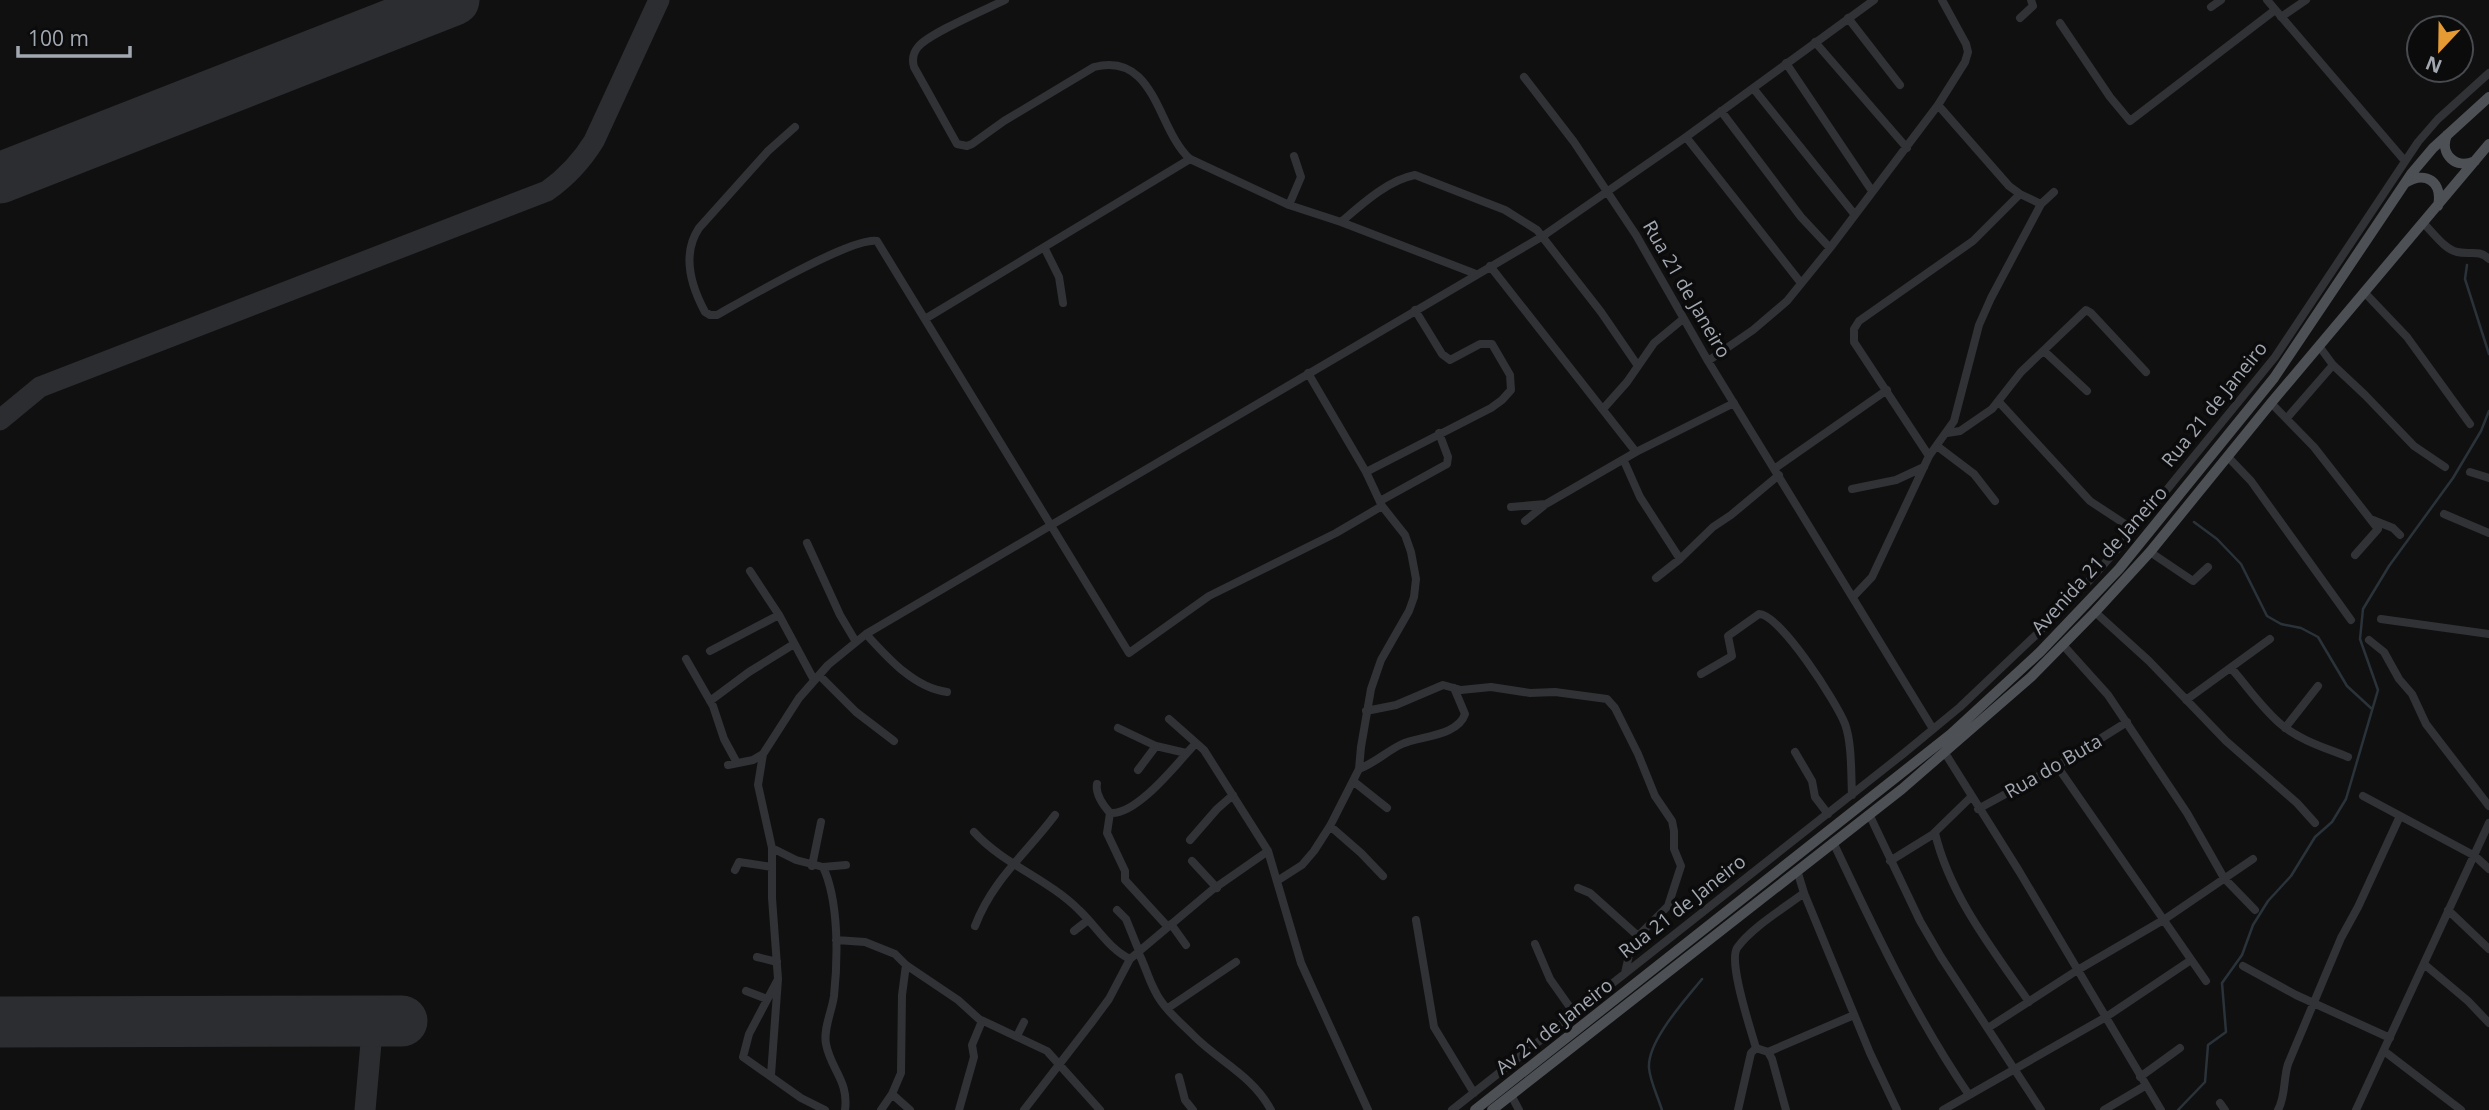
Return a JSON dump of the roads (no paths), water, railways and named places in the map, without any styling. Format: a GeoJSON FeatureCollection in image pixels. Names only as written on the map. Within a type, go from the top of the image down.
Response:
{"type":"FeatureCollection","features":[{"type":"Feature","properties":{"kind":"main road","name":"Avenida 21 de Janeiro"},"geometry":{"type":"LineString","coordinates":[[1885,787],[1951,734],[2040,652],[2111,578],[2274,378],[2342,280],[2404,183],[2433,148],[2489,97]]}},
{"type":"Feature","properties":{"kind":"main road"},"geometry":{"type":"LineString","coordinates":[[2449,132],[2444,144],[2452,161],[2465,164],[2482,159]]}},
{"type":"Feature","properties":{"kind":"main road","name":"Avenida 21 de Janeiro"},"geometry":{"type":"LineString","coordinates":[[1945,753],[2063,645],[2150,552],[2319,346],[2423,223],[2482,159],[2489,145]]}},
{"type":"Feature","properties":{"kind":"main road"},"geometry":{"type":"LineString","coordinates":[[2404,183],[2416,177],[2428,179],[2437,188],[2438,206]]}},
{"type":"Feature","properties":{"kind":"main road"},"geometry":{"type":"LineString","coordinates":[[1492,1110],[1945,753]]}},
{"type":"Feature","properties":{"kind":"main road","name":"Av 21 de Janeiro"},"geometry":{"type":"LineString","coordinates":[[1475,1110],[1885,787]]}},
{"type":"Feature","properties":{"kind":"street"},"geometry":{"type":"LineString","coordinates":[[1006,0],[928,38],[916,49],[912,62],[914,67],[957,144],[972,144],[1081,74],[1104,64],[1116,65],[1139,77],[1153,92],[1164,119],[1183,152],[1191,159],[1289,205],[1476,274]]}},
{"type":"Feature","properties":{"kind":"street"},"geometry":{"type":"LineString","coordinates":[[771,1076],[778,979],[772,898],[772,848],[758,785],[763,754],[794,705],[817,678],[866,634],[1543,236],[1686,137],[1874,0]]}},
{"type":"Feature","properties":{"kind":"street"},"geometry":{"type":"LineString","coordinates":[[1708,361],[1782,306],[1830,248],[1938,105],[1965,62],[1968,52],[1942,0]]}},
{"type":"Feature","properties":{"kind":"street"},"geometry":{"type":"LineString","coordinates":[[2020,18],[2034,5],[2031,0]]}},
{"type":"Feature","properties":{"kind":"street"},"geometry":{"type":"LineString","coordinates":[[2211,7],[2221,0]]}},
{"type":"Feature","properties":{"kind":"street"},"geometry":{"type":"LineString","coordinates":[[2267,0],[2404,160]]}},
{"type":"Feature","properties":{"kind":"street"},"geometry":{"type":"LineString","coordinates":[[2060,23],[2110,97],[2130,121],[2278,14],[2306,0]]}},
{"type":"Feature","properties":{"kind":"street"},"geometry":{"type":"LineString","coordinates":[[1848,18],[1900,85]]}},
{"type":"Feature","properties":{"kind":"street"},"geometry":{"type":"LineString","coordinates":[[1815,43],[1906,148]]}},
{"type":"Feature","properties":{"kind":"street"},"geometry":{"type":"LineString","coordinates":[[1786,63],[1872,191]]}},
{"type":"Feature","properties":{"kind":"street","name":"Rua 21 de Janeiro"},"geometry":{"type":"LineString","coordinates":[[1452,1110],[1852,795],[1933,729],[2038,633],[2134,530],[2275,357],[2326,283],[2404,160],[2438,119],[2489,73]]}},
{"type":"Feature","properties":{"kind":"street","name":"Rua 21 de Janeiro"},"geometry":{"type":"LineString","coordinates":[[1524,77],[1607,190],[1644,248],[1708,361],[1933,729]]}},
{"type":"Feature","properties":{"kind":"street"},"geometry":{"type":"LineString","coordinates":[[1753,88],[1855,215]]}},
{"type":"Feature","properties":{"kind":"street"},"geometry":{"type":"LineString","coordinates":[[1938,105],[2003,180],[2020,194],[2041,204]]}},
{"type":"Feature","properties":{"kind":"street"},"geometry":{"type":"LineString","coordinates":[[1721,111],[1801,217],[1830,248]]}},
{"type":"Feature","properties":{"kind":"street"},"geometry":{"type":"LineString","coordinates":[[795,127],[761,159],[698,228],[692,239],[688,252],[692,280],[705,312],[716,315],[771,284],[871,240],[880,245],[1129,653],[1209,596],[1336,533],[1447,464],[1448,457],[1438,433]]}},
{"type":"Feature","properties":{"kind":"street"},"geometry":{"type":"LineString","coordinates":[[1686,137],[1801,283]]}},
{"type":"Feature","properties":{"kind":"street"},"geometry":{"type":"LineString","coordinates":[[1289,205],[1301,177],[1294,156]]}},
{"type":"Feature","properties":{"kind":"street"},"geometry":{"type":"LineString","coordinates":[[925,320],[1191,159]]}},
{"type":"Feature","properties":{"kind":"street"},"geometry":{"type":"LineString","coordinates":[[1341,222],[1371,197],[1392,184],[1415,175],[1505,211],[1543,236],[1638,366]]}},
{"type":"Feature","properties":{"kind":"street"},"geometry":{"type":"LineString","coordinates":[[1853,597],[1872,577],[1929,456],[1947,433],[1955,416],[1979,325],[2041,204],[2054,192]]}},
{"type":"Feature","properties":{"kind":"street"},"geometry":{"type":"LineString","coordinates":[[1929,456],[1854,342],[1853,333],[1856,325],[1944,259],[1973,241],[2020,194]]}},
{"type":"Feature","properties":{"kind":"street"},"geometry":{"type":"LineString","coordinates":[[2423,223],[2453,250],[2474,252],[2489,259]]}},
{"type":"Feature","properties":{"kind":"street"},"geometry":{"type":"LineString","coordinates":[[1044,247],[1059,277],[1063,303]]}},
{"type":"Feature","properties":{"kind":"street"},"geometry":{"type":"LineString","coordinates":[[1490,266],[1636,452]]}},
{"type":"Feature","properties":{"kind":"street"},"geometry":{"type":"LineString","coordinates":[[2365,293],[2407,337],[2470,424]]}},
{"type":"Feature","properties":{"kind":"street"},"geometry":{"type":"LineString","coordinates":[[1366,472],[1502,400],[1511,390],[1510,375],[1492,344],[1480,344],[1454,360],[1445,358],[1415,310]]}},
{"type":"Feature","properties":{"kind":"street"},"geometry":{"type":"LineString","coordinates":[[1947,433],[1960,431],[1999,402],[2013,381],[2087,310],[2146,372]]}},
{"type":"Feature","properties":{"kind":"street"},"geometry":{"type":"LineString","coordinates":[[1603,410],[1654,343],[1683,318]]}},
{"type":"Feature","properties":{"kind":"street"},"geometry":{"type":"LineString","coordinates":[[2319,346],[2333,365],[2414,446],[2445,467]]}},
{"type":"Feature","properties":{"kind":"street"},"geometry":{"type":"LineString","coordinates":[[2044,351],[2087,391]]}},
{"type":"Feature","properties":{"kind":"street"},"geometry":{"type":"LineString","coordinates":[[2287,418],[2333,365]]}},
{"type":"Feature","properties":{"kind":"street"},"geometry":{"type":"LineString","coordinates":[[1277,881],[1302,865],[1331,826],[1359,769],[1371,689],[1381,660],[1415,597],[1416,579],[1405,535],[1381,503],[1308,373]]}},
{"type":"Feature","properties":{"kind":"street"},"geometry":{"type":"LineString","coordinates":[[1656,578],[1713,527],[1731,515],[1776,472],[1887,390]]}},
{"type":"Feature","properties":{"kind":"street"},"geometry":{"type":"LineString","coordinates":[[1999,402],[2090,501],[2134,530]]}},
{"type":"Feature","properties":{"kind":"street"},"geometry":{"type":"LineString","coordinates":[[1525,521],[1546,504],[1636,452],[1734,403]]}},
{"type":"Feature","properties":{"kind":"street"},"geometry":{"type":"LineString","coordinates":[[2272,403],[2378,529],[2355,555]]}},
{"type":"Feature","properties":{"kind":"street"},"geometry":{"type":"LineString","coordinates":[[1937,446],[1974,474],[1994,501]]}},
{"type":"Feature","properties":{"kind":"street"},"geometry":{"type":"LineString","coordinates":[[2228,457],[2251,481],[2351,620]]}},
{"type":"Feature","properties":{"kind":"street"},"geometry":{"type":"LineString","coordinates":[[1624,461],[1640,497],[1680,559]]}},
{"type":"Feature","properties":{"kind":"street"},"geometry":{"type":"LineString","coordinates":[[1852,489],[1896,480],[1924,467]]}},
{"type":"Feature","properties":{"kind":"street"},"geometry":{"type":"LineString","coordinates":[[2470,472],[2489,478]]}},
{"type":"Feature","properties":{"kind":"street"},"geometry":{"type":"LineString","coordinates":[[1511,507],[1546,504]]}},
{"type":"Feature","properties":{"kind":"street"},"geometry":{"type":"LineString","coordinates":[[2444,514],[2489,533]]}},
{"type":"Feature","properties":{"kind":"street"},"geometry":{"type":"LineString","coordinates":[[2373,520],[2393,528],[2400,534]]}},
{"type":"Feature","properties":{"kind":"street"},"geometry":{"type":"LineString","coordinates":[[807,543],[840,615],[856,642]]}},
{"type":"Feature","properties":{"kind":"street"},"geometry":{"type":"LineString","coordinates":[[2150,552],[2193,581],[2208,566]]}},
{"type":"Feature","properties":{"kind":"street"},"geometry":{"type":"LineString","coordinates":[[750,571],[779,615],[793,644],[817,678],[894,741]]}},
{"type":"Feature","properties":{"kind":"street"},"geometry":{"type":"LineString","coordinates":[[2095,612],[2149,661],[2226,741],[2297,803],[2315,823]]}},
{"type":"Feature","properties":{"kind":"street"},"geometry":{"type":"LineString","coordinates":[[1700,674],[1732,656],[1728,636],[1759,614],[1768,615],[1794,645],[1837,706],[1848,736],[1852,795]]}},
{"type":"Feature","properties":{"kind":"street"},"geometry":{"type":"LineString","coordinates":[[710,651],[779,615]]}},
{"type":"Feature","properties":{"kind":"street"},"geometry":{"type":"LineString","coordinates":[[2381,619],[2489,634]]}},
{"type":"Feature","properties":{"kind":"street"},"geometry":{"type":"LineString","coordinates":[[866,634],[897,666],[933,689],[947,692]]}},
{"type":"Feature","properties":{"kind":"street"},"geometry":{"type":"LineString","coordinates":[[2186,700],[2270,639]]}},
{"type":"Feature","properties":{"kind":"street"},"geometry":{"type":"LineString","coordinates":[[2369,640],[2384,652],[2399,679],[2412,694],[2426,724],[2489,806]]}},
{"type":"Feature","properties":{"kind":"street"},"geometry":{"type":"LineString","coordinates":[[710,701],[793,644]]}},
{"type":"Feature","properties":{"kind":"street"},"geometry":{"type":"LineString","coordinates":[[2063,645],[2108,695],[2187,813],[2224,878],[2255,910]]}},
{"type":"Feature","properties":{"kind":"street"},"geometry":{"type":"LineString","coordinates":[[686,659],[716,712],[732,764],[746,762],[763,754]]}},
{"type":"Feature","properties":{"kind":"street"},"geometry":{"type":"LineString","coordinates":[[2231,668],[2285,728],[2348,757]]}},
{"type":"Feature","properties":{"kind":"street"},"geometry":{"type":"LineString","coordinates":[[1366,710],[1396,705],[1443,685],[1454,688],[1491,687],[1530,693],[1555,692],[1602,697],[1612,703],[1638,754],[1655,796],[1672,821],[1674,849],[1681,866],[1668,906],[1638,936],[1629,950],[1625,973]]}},
{"type":"Feature","properties":{"kind":"street"},"geometry":{"type":"LineString","coordinates":[[2285,728],[2318,686]]}},
{"type":"Feature","properties":{"kind":"street"},"geometry":{"type":"LineString","coordinates":[[1359,769],[1403,744],[1431,737],[1464,718],[1465,714],[1454,688]]}},
{"type":"Feature","properties":{"kind":"street"},"geometry":{"type":"LineString","coordinates":[[1169,719],[1204,750],[1268,851],[1301,963],[1366,1109]]}},
{"type":"Feature","properties":{"kind":"street","name":"Rua do Buta"},"geometry":{"type":"LineString","coordinates":[[1978,809],[2057,766],[2127,722]]}},
{"type":"Feature","properties":{"kind":"street"},"geometry":{"type":"LineString","coordinates":[[1118,728],[1156,746],[1186,753]]}},
{"type":"Feature","properties":{"kind":"street"},"geometry":{"type":"LineString","coordinates":[[1110,813],[1121,812],[1137,802],[1196,743]]}},
{"type":"Feature","properties":{"kind":"street"},"geometry":{"type":"LineString","coordinates":[[1138,770],[1156,746]]}},
{"type":"Feature","properties":{"kind":"street"},"geometry":{"type":"LineString","coordinates":[[1795,752],[1812,781],[1815,797],[1828,814]]}},
{"type":"Feature","properties":{"kind":"street"},"geometry":{"type":"LineString","coordinates":[[1945,753],[2019,871],[2161,1110]]}},
{"type":"Feature","properties":{"kind":"street"},"geometry":{"type":"LineString","coordinates":[[2057,766],[2206,981]]}},
{"type":"Feature","properties":{"kind":"street"},"geometry":{"type":"LineString","coordinates":[[1353,781],[1387,808]]}},
{"type":"Feature","properties":{"kind":"street"},"geometry":{"type":"LineString","coordinates":[[1097,784],[1098,795],[1110,813],[1107,833],[1125,871],[1125,880],[1186,945]]}},
{"type":"Feature","properties":{"kind":"street"},"geometry":{"type":"LineString","coordinates":[[1190,840],[1233,795]]}},
{"type":"Feature","properties":{"kind":"street"},"geometry":{"type":"LineString","coordinates":[[2362,796],[2475,856],[2489,869]]}},
{"type":"Feature","properties":{"kind":"street"},"geometry":{"type":"LineString","coordinates":[[1890,862],[1935,833],[1971,797]]}},
{"type":"Feature","properties":{"kind":"street"},"geometry":{"type":"LineString","coordinates":[[1869,814],[1890,862],[1941,957],[2041,1110]]}},
{"type":"Feature","properties":{"kind":"street"},"geometry":{"type":"LineString","coordinates":[[975,926],[984,903],[1002,875],[1016,864],[1055,815]]}},
{"type":"Feature","properties":{"kind":"street"},"geometry":{"type":"LineString","coordinates":[[2278,1110],[2284,1096],[2284,1076],[2288,1064],[2341,938],[2400,816]]}},
{"type":"Feature","properties":{"kind":"street"},"geometry":{"type":"LineString","coordinates":[[812,866],[821,822]]}},
{"type":"Feature","properties":{"kind":"street"},"geometry":{"type":"LineString","coordinates":[[2356,1110],[2489,823]]}},
{"type":"Feature","properties":{"kind":"street"},"geometry":{"type":"LineString","coordinates":[[1331,826],[1383,876]]}},
{"type":"Feature","properties":{"kind":"street"},"geometry":{"type":"LineString","coordinates":[[974,832],[990,848],[1070,901],[1105,941],[1130,959]]}},
{"type":"Feature","properties":{"kind":"street"},"geometry":{"type":"LineString","coordinates":[[1935,833],[1944,862],[1964,904],[2029,1002]]}},
{"type":"Feature","properties":{"kind":"street"},"geometry":{"type":"LineString","coordinates":[[1833,842],[1899,978],[1944,1059],[1969,1095]]}},
{"type":"Feature","properties":{"kind":"street"},"geometry":{"type":"LineString","coordinates":[[772,848],[812,866],[846,865]]}},
{"type":"Feature","properties":{"kind":"street"},"geometry":{"type":"LineString","coordinates":[[1024,1110],[1103,1007],[1130,959],[1217,888],[1268,851]]}},
{"type":"Feature","properties":{"kind":"street"},"geometry":{"type":"LineString","coordinates":[[1989,1028],[2076,971],[2165,919],[2253,859]]}},
{"type":"Feature","properties":{"kind":"street"},"geometry":{"type":"LineString","coordinates":[[1192,861],[1217,888]]}},
{"type":"Feature","properties":{"kind":"street"},"geometry":{"type":"LineString","coordinates":[[735,870],[740,862],[772,867]]}},
{"type":"Feature","properties":{"kind":"street"},"geometry":{"type":"LineString","coordinates":[[823,867],[831,884],[836,940],[834,996],[825,1040],[846,1091],[845,1110]]}},
{"type":"Feature","properties":{"kind":"street"},"geometry":{"type":"LineString","coordinates":[[1797,870],[1854,1015],[1896,1110]]}},
{"type":"Feature","properties":{"kind":"street"},"geometry":{"type":"LineString","coordinates":[[1578,888],[1590,893],[1638,936]]}},
{"type":"Feature","properties":{"kind":"street"},"geometry":{"type":"LineString","coordinates":[[1756,1048],[1738,985],[1735,951],[1759,927],[1804,893]]}},
{"type":"Feature","properties":{"kind":"street"},"geometry":{"type":"LineString","coordinates":[[1117,910],[1126,919],[1156,994],[1203,1045],[1252,1083],[1271,1110]]}},
{"type":"Feature","properties":{"kind":"street"},"geometry":{"type":"LineString","coordinates":[[2448,910],[2489,949]]}},
{"type":"Feature","properties":{"kind":"street"},"geometry":{"type":"LineString","coordinates":[[1074,931],[1088,920]]}},
{"type":"Feature","properties":{"kind":"street"},"geometry":{"type":"LineString","coordinates":[[1416,920],[1434,1027],[1474,1093]]}},
{"type":"Feature","properties":{"kind":"street"},"geometry":{"type":"LineString","coordinates":[[836,940],[875,944],[895,954],[906,965],[951,994],[982,1021],[1037,1045],[1059,1063],[1100,1110]]}},
{"type":"Feature","properties":{"kind":"street"},"geometry":{"type":"LineString","coordinates":[[1535,944],[1550,979],[1574,1013]]}},
{"type":"Feature","properties":{"kind":"street"},"geometry":{"type":"LineString","coordinates":[[757,957],[777,962]]}},
{"type":"Feature","properties":{"kind":"street"},"geometry":{"type":"LineString","coordinates":[[1943,1110],[2106,1017],[2191,960]]}},
{"type":"Feature","properties":{"kind":"street"},"geometry":{"type":"LineString","coordinates":[[1168,1008],[1236,962]]}},
{"type":"Feature","properties":{"kind":"street"},"geometry":{"type":"LineString","coordinates":[[2424,964],[2468,1001],[2489,1023]]}},
{"type":"Feature","properties":{"kind":"street"},"geometry":{"type":"LineString","coordinates":[[881,1110],[901,1073],[902,995],[906,965]]}},
{"type":"Feature","properties":{"kind":"street"},"geometry":{"type":"LineString","coordinates":[[2243,966],[2390,1038]]}},
{"type":"Feature","properties":{"kind":"street"},"geometry":{"type":"LineString","coordinates":[[778,979],[749,1034],[743,1053],[744,1060],[801,1098],[825,1110]]}},
{"type":"Feature","properties":{"kind":"street"},"geometry":{"type":"LineString","coordinates":[[746,991],[767,999]]}},
{"type":"Feature","properties":{"kind":"street"},"geometry":{"type":"LineString","coordinates":[[1756,1048],[1768,1052],[1854,1015]]}},
{"type":"Feature","properties":{"kind":"street"},"geometry":{"type":"LineString","coordinates":[[959,1110],[974,1057],[972,1045],[982,1021]]}},
{"type":"Feature","properties":{"kind":"street"},"geometry":{"type":"LineString","coordinates":[[1017,1036],[1024,1022]]}},
{"type":"Feature","properties":{"kind":"street"},"geometry":{"type":"LineString","coordinates":[[1738,1110],[1751,1053],[1756,1048]]}},
{"type":"Feature","properties":{"kind":"street"},"geometry":{"type":"LineString","coordinates":[[2140,1077],[2180,1048]]}},
{"type":"Feature","properties":{"kind":"street"},"geometry":{"type":"LineString","coordinates":[[2384,1051],[2461,1110]]}},
{"type":"Feature","properties":{"kind":"street"},"geometry":{"type":"LineString","coordinates":[[1768,1052],[1777,1071],[1786,1110]]}},
{"type":"Feature","properties":{"kind":"street"},"geometry":{"type":"LineString","coordinates":[[1179,1077],[1185,1100],[1193,1110]]}},
{"type":"Feature","properties":{"kind":"street"},"geometry":{"type":"LineString","coordinates":[[2104,1110],[2145,1086]]}},
{"type":"Feature","properties":{"kind":"street"},"geometry":{"type":"LineString","coordinates":[[892,1094],[910,1110]]}},
{"type":"Feature","properties":{"kind":"street"},"geometry":{"type":"LineString","coordinates":[[1511,1095],[1519,1110]]}},
{"type":"Feature","properties":{"kind":"waterway"},"geometry":{"type":"LineString","coordinates":[[2467,265],[2465,279],[2489,354]]}},
{"type":"Feature","properties":{"kind":"waterway"},"geometry":{"type":"LineString","coordinates":[[2178,1110],[2205,1082],[2208,1045],[2226,1032],[2222,983],[2242,955],[2253,925],[2268,901],[2291,876],[2315,837],[2332,822],[2346,799],[2378,690],[2360,639],[2363,609],[2389,566],[2453,478],[2481,431],[2489,411]]}},
{"type":"Feature","properties":{"kind":"waterway"},"geometry":{"type":"LineString","coordinates":[[2194,522],[2217,539],[2241,564],[2267,616],[2318,637],[2347,686],[2372,709]]}},
{"type":"Feature","properties":{"kind":"waterway"},"geometry":{"type":"LineString","coordinates":[[1662,1110],[1652,1084],[1650,1057],[1661,1033],[1702,979]]}}]}
